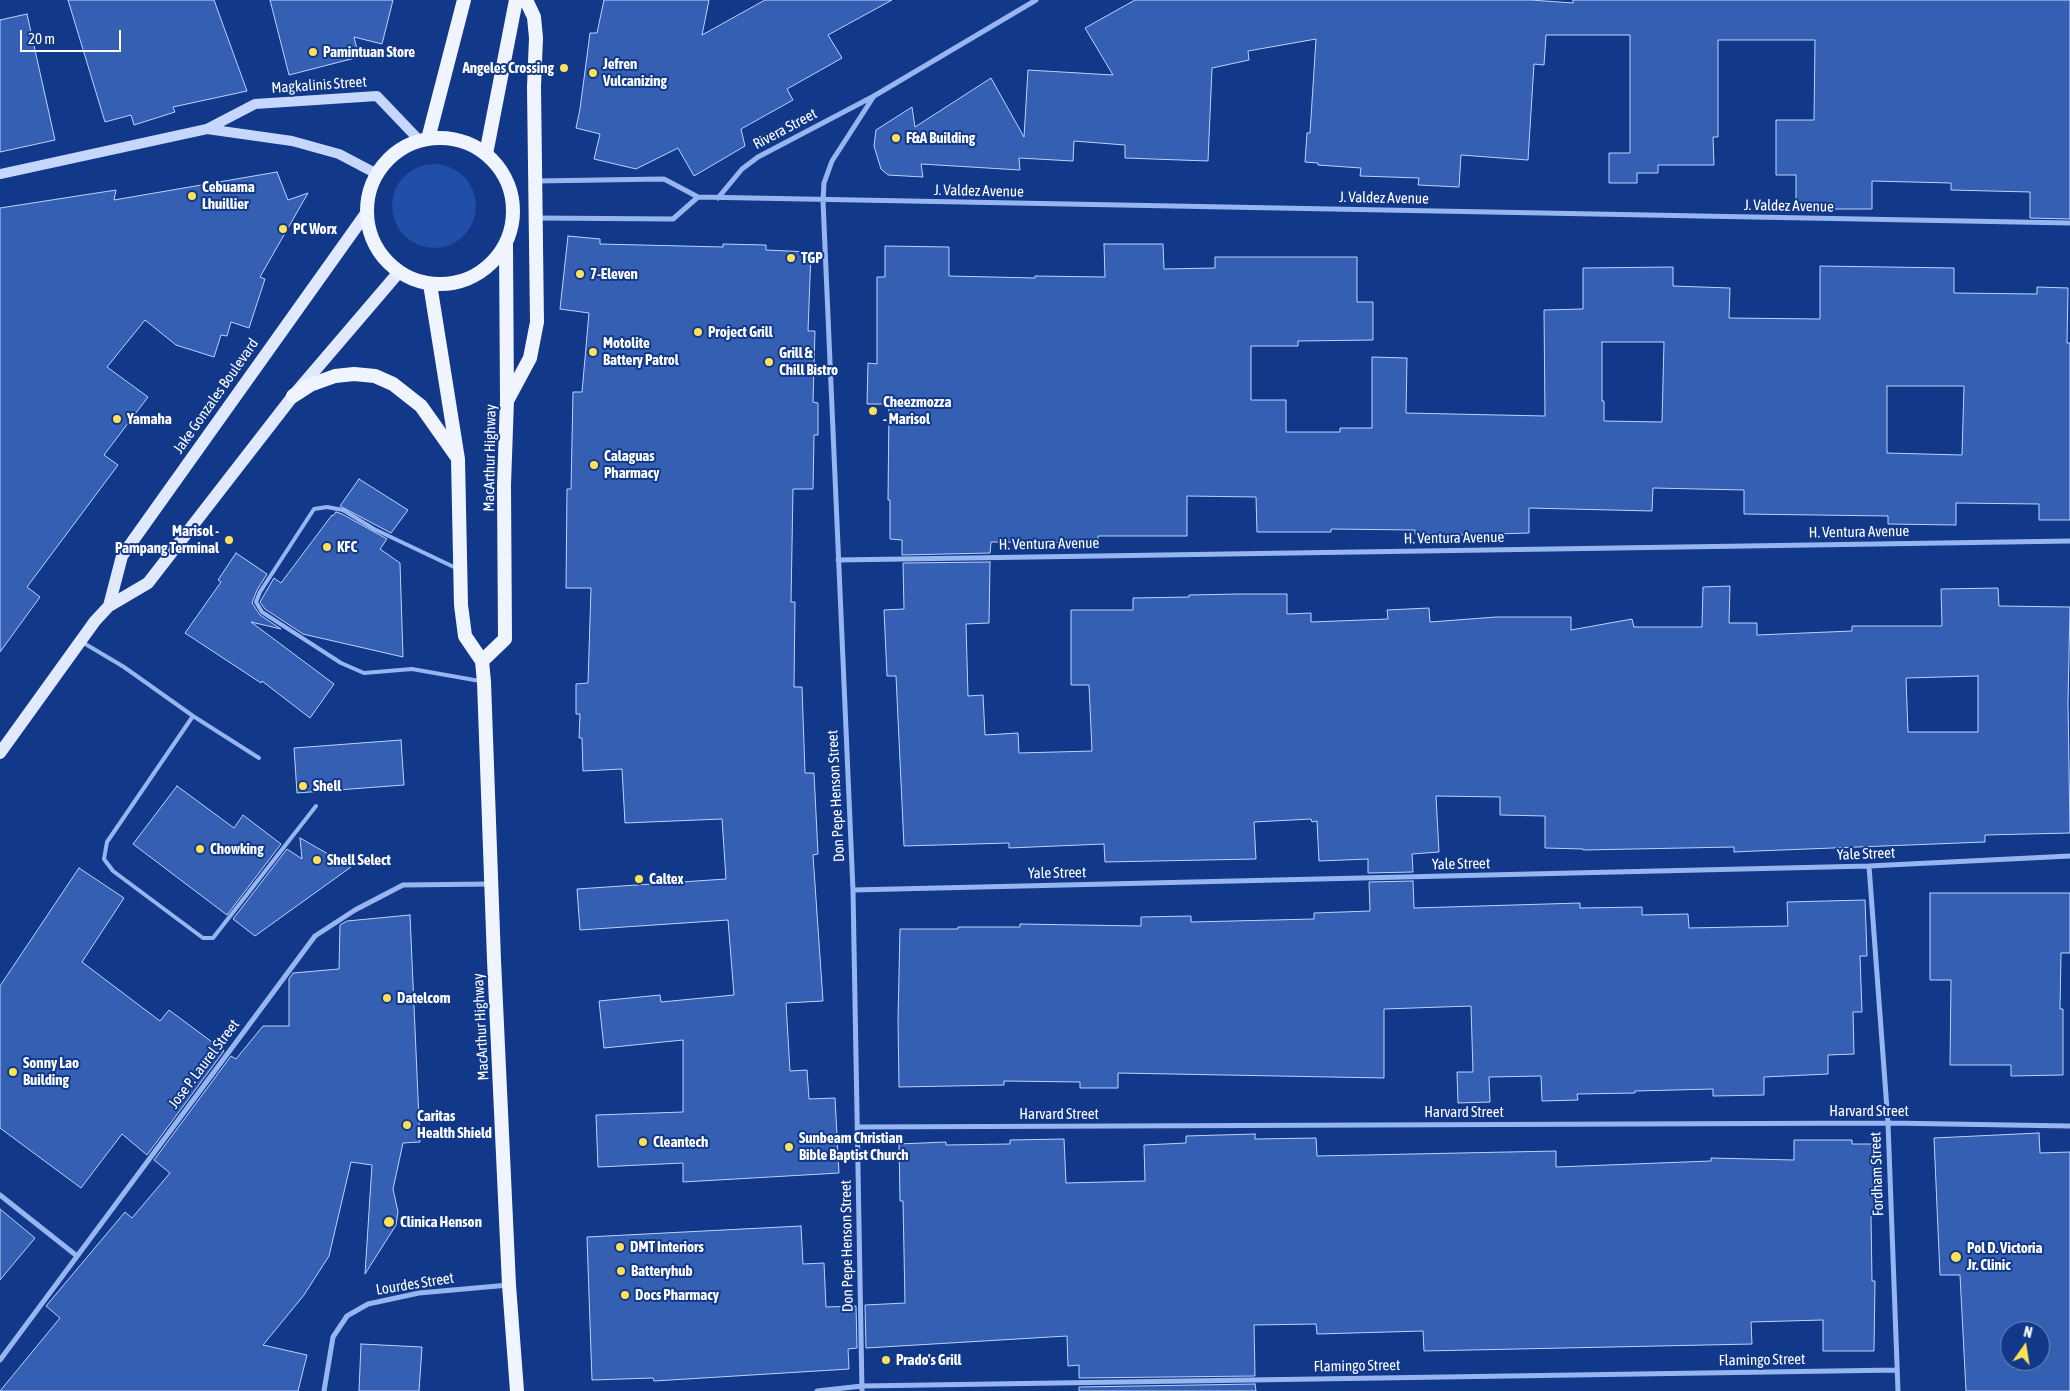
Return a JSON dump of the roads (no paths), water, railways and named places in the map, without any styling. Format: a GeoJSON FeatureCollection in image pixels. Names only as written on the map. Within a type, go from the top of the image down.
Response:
{"type":"FeatureCollection","features":[{"type":"Feature","properties":{"kind":"highway"},"geometry":{"type":"LineString","coordinates":[[424,140],[464,0]]}},
{"type":"Feature","properties":{"kind":"highway"},"geometry":{"type":"LineString","coordinates":[[486,154],[516,0]]}},
{"type":"Feature","properties":{"kind":"highway"},"geometry":{"type":"LineString","coordinates":[[507,400],[530,358],[537,322],[534,87],[536,38],[534,17],[526,0]]}},
{"type":"Feature","properties":{"kind":"highway"},"geometry":{"type":"LineString","coordinates":[[449,139],[462,142],[486,154],[500,168],[510,186],[513,206],[512,226],[506,245],[492,263],[474,276],[453,284],[430,284],[399,272],[386,260],[376,246],[369,230],[367,212],[369,193],[377,174],[388,160],[403,148],[424,140],[449,139]]}},
{"type":"Feature","properties":{"kind":"highway","name":"MacArthur Highway"},"geometry":{"type":"LineString","coordinates":[[482,661],[506,639],[504,486],[507,400],[506,245]]}},
{"type":"Feature","properties":{"kind":"highway","name":"MacArthur Highway"},"geometry":{"type":"LineString","coordinates":[[430,284],[458,459],[464,636],[482,661],[484,682],[490,884],[509,1285],[517,1391]]}},
{"type":"Feature","properties":{"kind":"highway"},"geometry":{"type":"LineString","coordinates":[[293,396],[310,385],[335,376],[354,374],[375,376],[393,384],[421,406],[458,459]]}},
{"type":"Feature","properties":{"kind":"main road","name":"Magkalinis Street"},"geometry":{"type":"LineString","coordinates":[[0,174],[207,129],[254,104],[377,96],[424,140]]}},
{"type":"Feature","properties":{"kind":"main road","name":"Magkalinis Street"},"geometry":{"type":"LineString","coordinates":[[207,129],[292,140],[339,154],[377,174]]}},
{"type":"Feature","properties":{"kind":"main road","name":"Jake Gonzales Boulevard"},"geometry":{"type":"LineString","coordinates":[[109,606],[122,556],[367,212]]}},
{"type":"Feature","properties":{"kind":"main road","name":"Jake Gonzales Boulevard"},"geometry":{"type":"LineString","coordinates":[[0,753],[95,621],[109,606],[148,583],[293,396],[399,272]]}},
{"type":"Feature","properties":{"kind":"street","name":"Rivera Street"},"geometry":{"type":"LineString","coordinates":[[718,198],[742,169],[758,157],[874,96],[1036,0]]}},
{"type":"Feature","properties":{"kind":"street","name":"Rivera Street"},"geometry":{"type":"LineString","coordinates":[[823,201],[824,183],[832,161],[874,96]]}},
{"type":"Feature","properties":{"kind":"street","name":"J. Valdez Avenue"},"geometry":{"type":"LineString","coordinates":[[535,180],[664,179],[698,198],[2070,223]]}},
{"type":"Feature","properties":{"kind":"street"},"geometry":{"type":"LineString","coordinates":[[535,218],[673,219],[698,198]]}},
{"type":"Feature","properties":{"kind":"street","name":"Don Pepe Henson Street"},"geometry":{"type":"LineString","coordinates":[[823,201],[853,890],[862,1388]]}},
{"type":"Feature","properties":{"kind":"street","name":"H. Ventura Avenue"},"geometry":{"type":"LineString","coordinates":[[838,560],[2070,541]]}},
{"type":"Feature","properties":{"kind":"street","name":"Yale Street"},"geometry":{"type":"LineString","coordinates":[[853,890],[1869,866],[2070,856]]}},
{"type":"Feature","properties":{"kind":"street","name":"Fordham Street"},"geometry":{"type":"LineString","coordinates":[[1869,866],[1888,1123],[1898,1391]]}},
{"type":"Feature","properties":{"kind":"street","name":"Jose P. Laurel Street"},"geometry":{"type":"LineString","coordinates":[[0,1360],[315,936],[356,910],[403,885],[490,884]]}},
{"type":"Feature","properties":{"kind":"street","name":"Harvard Street"},"geometry":{"type":"LineString","coordinates":[[857,1127],[1888,1123],[2070,1126]]}},
{"type":"Feature","properties":{"kind":"street"},"geometry":{"type":"LineString","coordinates":[[0,1195],[77,1256]]}},
{"type":"Feature","properties":{"kind":"street","name":"Lourdes Street"},"geometry":{"type":"LineString","coordinates":[[324,1391],[333,1337],[346,1316],[368,1304],[419,1293],[509,1285]]}},
{"type":"Feature","properties":{"kind":"street","name":"Flamingo Street"},"geometry":{"type":"LineString","coordinates":[[817,1391],[862,1388],[1897,1370]]}},
{"type":"Feature","properties":{"kind":"lane"},"geometry":{"type":"LineString","coordinates":[[461,570],[374,530],[343,510],[327,506],[314,509],[260,592],[256,602],[262,612],[341,663],[364,673],[412,669],[484,682]]}},
{"type":"Feature","properties":{"kind":"lane"},"geometry":{"type":"LineString","coordinates":[[80,641],[124,667],[193,716],[259,758]]}},
{"type":"Feature","properties":{"kind":"lane"},"geometry":{"type":"LineString","coordinates":[[193,716],[107,842],[104,859],[113,871],[135,888],[204,938],[213,938],[316,806]]}},
{"type":"Feature","properties":{"kind":"place","name":"Pamintuan Store"},"geometry":{"type":"Point","coordinates":[313,52]}},
{"type":"Feature","properties":{"kind":"place","name":"Angeles Crossing"},"geometry":{"type":"Point","coordinates":[564,68]}},
{"type":"Feature","properties":{"kind":"place","name":"Jefren Vulcanizing"},"geometry":{"type":"Point","coordinates":[593,73]}},
{"type":"Feature","properties":{"kind":"place","name":"F&A Building"},"geometry":{"type":"Point","coordinates":[896,138]}},
{"type":"Feature","properties":{"kind":"place","name":"Cebuama Lhuillier"},"geometry":{"type":"Point","coordinates":[192,196]}},
{"type":"Feature","properties":{"kind":"place","name":"PC Worx"},"geometry":{"type":"Point","coordinates":[283,229]}},
{"type":"Feature","properties":{"kind":"place","name":"TGP"},"geometry":{"type":"Point","coordinates":[791,258]}},
{"type":"Feature","properties":{"kind":"place","name":"7-Eleven"},"geometry":{"type":"Point","coordinates":[580,274]}},
{"type":"Feature","properties":{"kind":"place","name":"Project Grill"},"geometry":{"type":"Point","coordinates":[698,332]}},
{"type":"Feature","properties":{"kind":"place","name":"Motolite Battery Patrol"},"geometry":{"type":"Point","coordinates":[593,352]}},
{"type":"Feature","properties":{"kind":"place","name":"Grill & Chill Bistro"},"geometry":{"type":"Point","coordinates":[769,362]}},
{"type":"Feature","properties":{"kind":"place","name":"Cheezmozza - Marisol"},"geometry":{"type":"Point","coordinates":[873,411]}},
{"type":"Feature","properties":{"kind":"place","name":"Yamaha"},"geometry":{"type":"Point","coordinates":[117,419]}},
{"type":"Feature","properties":{"kind":"place","name":"Calaguas Pharmacy"},"geometry":{"type":"Point","coordinates":[594,465]}},
{"type":"Feature","properties":{"kind":"place","name":"Marisol - Pampang Terminal"},"geometry":{"type":"Point","coordinates":[229,540]}},
{"type":"Feature","properties":{"kind":"place","name":"KFC"},"geometry":{"type":"Point","coordinates":[327,547]}},
{"type":"Feature","properties":{"kind":"place","name":"Shell"},"geometry":{"type":"Point","coordinates":[303,786]}},
{"type":"Feature","properties":{"kind":"place","name":"Chowking"},"geometry":{"type":"Point","coordinates":[200,849]}},
{"type":"Feature","properties":{"kind":"place","name":"Shell Select"},"geometry":{"type":"Point","coordinates":[317,860]}},
{"type":"Feature","properties":{"kind":"place","name":"Caltex"},"geometry":{"type":"Point","coordinates":[639,879]}},
{"type":"Feature","properties":{"kind":"place","name":"Datelcom"},"geometry":{"type":"Point","coordinates":[387,998]}},
{"type":"Feature","properties":{"kind":"place","name":"Sonny Lao Building"},"geometry":{"type":"Point","coordinates":[13,1072]}},
{"type":"Feature","properties":{"kind":"place","name":"Caritas Health Shield"},"geometry":{"type":"Point","coordinates":[407,1125]}},
{"type":"Feature","properties":{"kind":"place","name":"Cleantech"},"geometry":{"type":"Point","coordinates":[643,1142]}},
{"type":"Feature","properties":{"kind":"place","name":"Sunbeam Christian Bible Baptist Church"},"geometry":{"type":"Point","coordinates":[789,1147]}},
{"type":"Feature","properties":{"kind":"place","name":"Clinica Henson"},"geometry":{"type":"Point","coordinates":[389,1222]}},
{"type":"Feature","properties":{"kind":"place","name":"DMT Interiors"},"geometry":{"type":"Point","coordinates":[620,1247]}},
{"type":"Feature","properties":{"kind":"place","name":"Pol D. Victoria Jr. Clinic"},"geometry":{"type":"Point","coordinates":[1956,1257]}},
{"type":"Feature","properties":{"kind":"place","name":"Batteryhub"},"geometry":{"type":"Point","coordinates":[621,1271]}},
{"type":"Feature","properties":{"kind":"place","name":"Docs Pharmacy"},"geometry":{"type":"Point","coordinates":[625,1295]}},
{"type":"Feature","properties":{"kind":"place","name":"Prado's Grill"},"geometry":{"type":"Point","coordinates":[886,1360]}}]}
